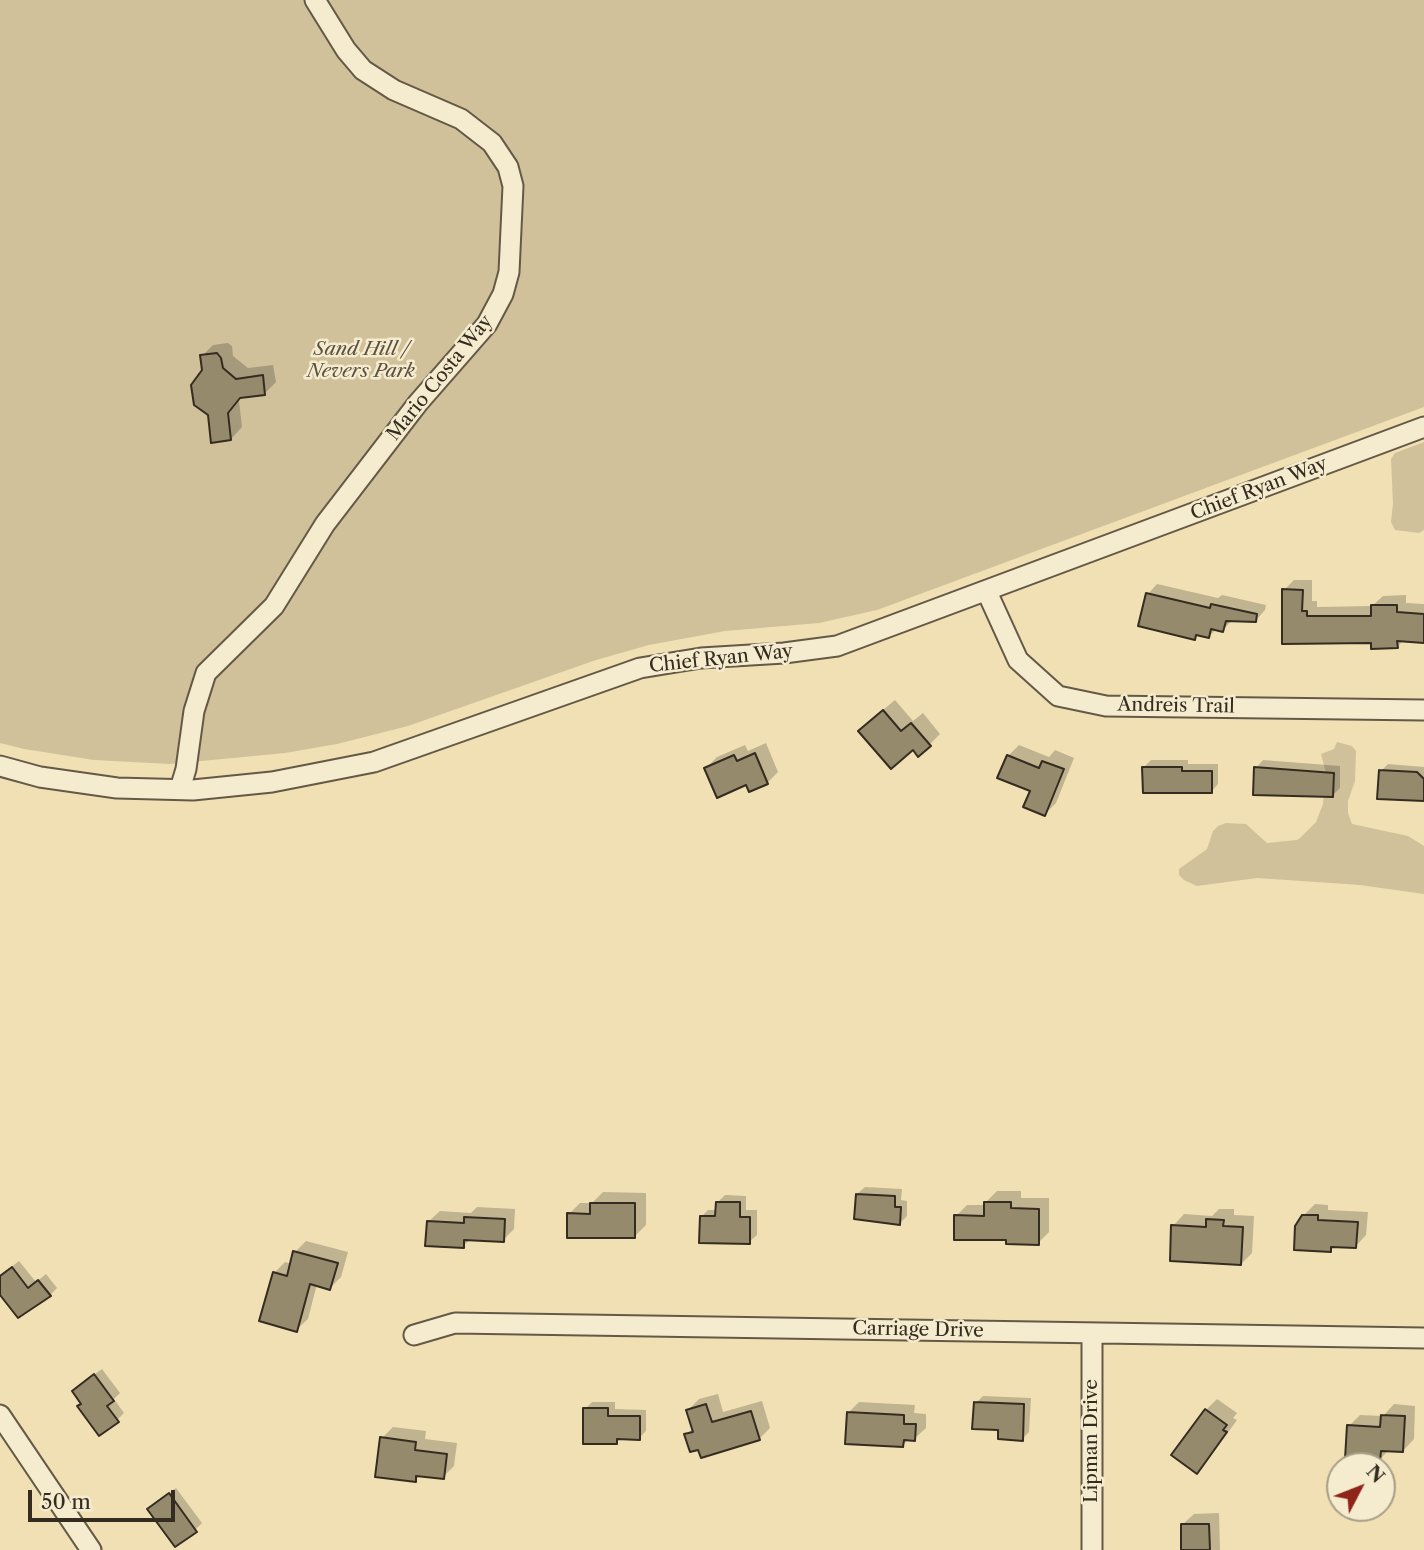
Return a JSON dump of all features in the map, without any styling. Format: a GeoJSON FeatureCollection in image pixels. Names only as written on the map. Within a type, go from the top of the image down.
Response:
{"type":"FeatureCollection","features":[{"type":"Feature","properties":{"kind":"street","name":"Mario Costa Way"},"geometry":{"type":"LineString","coordinates":[[180,789],[186,769],[194,711],[206,673],[274,606],[325,524],[418,403],[487,324],[503,294],[509,272],[513,186],[508,167],[492,143],[460,119],[394,90],[363,70],[346,50],[315,0]]}},
{"type":"Feature","properties":{"kind":"street","name":"Chief Ryan Way"},"geometry":{"type":"LineString","coordinates":[[0,766],[40,777],[117,788],[180,789],[272,782],[374,762],[640,668],[701,658],[784,653],[837,646],[1424,427]]}},
{"type":"Feature","properties":{"kind":"street","name":"Andreis Trail"},"geometry":{"type":"LineString","coordinates":[[987,592],[1018,660],[1058,696],[1106,706],[1424,710]]}},
{"type":"Feature","properties":{"kind":"street","name":"Carriage Drive"},"geometry":{"type":"LineString","coordinates":[[414,1335],[455,1323],[1424,1338]]}},
{"type":"Feature","properties":{"kind":"street","name":"Lipman Drive"},"geometry":{"type":"LineString","coordinates":[[1092,1333],[1092,1550]]}},
{"type":"Feature","properties":{"kind":"street"},"geometry":{"type":"LineString","coordinates":[[0,1415],[91,1550]]}},
{"type":"Feature","properties":{"kind":"green space","name":"Sand Hill / Nevers Park"},"geometry":{"type":"Polygon","coordinates":[[[0,0],[1424,0],[1424,407],[877,610],[819,623],[725,631],[649,645],[596,660],[408,726],[337,744],[285,753],[170,764],[94,760],[0,743],[0,0]]]}},
{"type":"Feature","properties":{"kind":"green space"},"geometry":{"type":"Polygon","coordinates":[[[1424,442],[1424,530],[1419,533],[1395,530],[1391,522],[1391,459],[1395,453],[1424,442]]]}},
{"type":"Feature","properties":{"kind":"green space"},"geometry":{"type":"Polygon","coordinates":[[[1337,742],[1352,746],[1356,751],[1355,781],[1348,801],[1352,824],[1408,836],[1424,846],[1424,894],[1360,885],[1257,878],[1197,886],[1179,875],[1179,869],[1207,849],[1213,831],[1226,823],[1246,824],[1267,843],[1300,838],[1316,822],[1323,804],[1326,773],[1321,754],[1334,749],[1337,742]]]}},
{"type":"Feature","properties":{"kind":"building"},"geometry":{"type":"Polygon","coordinates":[[[217,353],[223,368],[236,379],[263,375],[265,395],[240,398],[228,413],[231,440],[211,443],[208,415],[194,405],[191,385],[202,370],[200,355],[217,353]]]}},
{"type":"Feature","properties":{"kind":"building"},"geometry":{"type":"Polygon","coordinates":[[[1282,589],[1303,590],[1302,611],[1307,611],[1307,616],[1371,616],[1371,605],[1397,605],[1397,612],[1424,614],[1424,643],[1397,641],[1398,648],[1371,649],[1371,643],[1282,644],[1282,589]]]}},
{"type":"Feature","properties":{"kind":"building"},"geometry":{"type":"Polygon","coordinates":[[[1146,593],[1210,608],[1211,604],[1257,614],[1256,622],[1226,621],[1223,632],[1211,629],[1209,638],[1196,635],[1195,640],[1138,626],[1146,593]]]}},
{"type":"Feature","properties":{"kind":"building"},"geometry":{"type":"Polygon","coordinates":[[[883,710],[901,731],[911,723],[931,746],[918,757],[913,750],[891,769],[858,731],[883,710]]]}},
{"type":"Feature","properties":{"kind":"building"},"geometry":{"type":"Polygon","coordinates":[[[755,753],[768,784],[749,792],[746,785],[717,798],[704,768],[734,755],[737,761],[755,753]]]}},
{"type":"Feature","properties":{"kind":"building"},"geometry":{"type":"Polygon","coordinates":[[[1007,755],[1039,768],[1042,761],[1064,769],[1045,816],[1023,807],[1030,791],[997,778],[1007,755]]]}},
{"type":"Feature","properties":{"kind":"building"},"geometry":{"type":"Polygon","coordinates":[[[1142,767],[1182,767],[1182,771],[1212,771],[1212,793],[1143,793],[1142,767]]]}},
{"type":"Feature","properties":{"kind":"building"},"geometry":{"type":"Polygon","coordinates":[[[1254,767],[1334,773],[1333,797],[1253,795],[1254,767]]]}},
{"type":"Feature","properties":{"kind":"building"},"geometry":{"type":"Polygon","coordinates":[[[1379,770],[1417,772],[1424,779],[1424,801],[1377,799],[1379,770]]]}},
{"type":"Feature","properties":{"kind":"building"},"geometry":{"type":"Polygon","coordinates":[[[856,1194],[895,1196],[895,1207],[901,1207],[900,1225],[854,1219],[856,1194]]]}},
{"type":"Feature","properties":{"kind":"building"},"geometry":{"type":"Polygon","coordinates":[[[716,1202],[740,1202],[740,1217],[750,1217],[750,1244],[699,1243],[700,1216],[715,1216],[716,1202]]]}},
{"type":"Feature","properties":{"kind":"building"},"geometry":{"type":"Polygon","coordinates":[[[984,1202],[1011,1202],[1011,1208],[1039,1209],[1039,1245],[1006,1244],[1006,1240],[954,1240],[954,1215],[984,1216],[984,1202]]]}},
{"type":"Feature","properties":{"kind":"building"},"geometry":{"type":"Polygon","coordinates":[[[590,1203],[635,1203],[635,1238],[567,1238],[567,1213],[590,1214],[590,1203]]]}},
{"type":"Feature","properties":{"kind":"building"},"geometry":{"type":"Polygon","coordinates":[[[1302,1215],[1318,1215],[1318,1220],[1358,1222],[1356,1248],[1331,1247],[1331,1252],[1294,1250],[1295,1226],[1302,1215]]]}},
{"type":"Feature","properties":{"kind":"building"},"geometry":{"type":"Polygon","coordinates":[[[464,1217],[505,1219],[504,1242],[464,1240],[464,1248],[425,1246],[427,1221],[464,1223],[464,1217]]]}},
{"type":"Feature","properties":{"kind":"building"},"geometry":{"type":"Polygon","coordinates":[[[1206,1219],[1224,1220],[1223,1226],[1243,1227],[1241,1265],[1170,1261],[1171,1225],[1206,1227],[1206,1219]]]}},
{"type":"Feature","properties":{"kind":"building"},"geometry":{"type":"Polygon","coordinates":[[[293,1251],[338,1263],[330,1290],[310,1284],[297,1332],[259,1321],[273,1272],[287,1276],[293,1251]]]}},
{"type":"Feature","properties":{"kind":"building"},"geometry":{"type":"Polygon","coordinates":[[[12,1267],[28,1288],[38,1280],[51,1296],[18,1318],[0,1295],[0,1276],[12,1267]]]}},
{"type":"Feature","properties":{"kind":"building"},"geometry":{"type":"Polygon","coordinates":[[[94,1374],[114,1401],[107,1406],[119,1422],[99,1436],[77,1406],[81,1404],[72,1391],[94,1374]]]}},
{"type":"Feature","properties":{"kind":"building"},"geometry":{"type":"Polygon","coordinates":[[[974,1402],[1024,1404],[1023,1441],[998,1439],[998,1430],[972,1429],[974,1402]]]}},
{"type":"Feature","properties":{"kind":"building"},"geometry":{"type":"Polygon","coordinates":[[[706,1404],[712,1422],[751,1411],[760,1440],[701,1458],[698,1450],[690,1452],[684,1434],[693,1432],[686,1410],[706,1404]]]}},
{"type":"Feature","properties":{"kind":"building"},"geometry":{"type":"Polygon","coordinates":[[[583,1408],[608,1408],[608,1416],[640,1416],[640,1440],[617,1439],[617,1444],[583,1444],[583,1408]]]}},
{"type":"Feature","properties":{"kind":"building"},"geometry":{"type":"Polygon","coordinates":[[[1205,1409],[1227,1425],[1223,1430],[1227,1432],[1197,1474],[1171,1455],[1205,1409]]]}},
{"type":"Feature","properties":{"kind":"building"},"geometry":{"type":"Polygon","coordinates":[[[847,1412],[904,1415],[904,1424],[916,1424],[915,1441],[904,1440],[903,1447],[845,1444],[847,1412]]]}},
{"type":"Feature","properties":{"kind":"building"},"geometry":{"type":"Polygon","coordinates":[[[1381,1415],[1405,1416],[1403,1452],[1345,1452],[1347,1425],[1380,1427],[1381,1415]]]}},
{"type":"Feature","properties":{"kind":"building"},"geometry":{"type":"Polygon","coordinates":[[[380,1437],[416,1442],[415,1450],[447,1454],[444,1479],[416,1476],[416,1482],[375,1477],[380,1437]]]}},
{"type":"Feature","properties":{"kind":"building"},"geometry":{"type":"Polygon","coordinates":[[[169,1493],[197,1532],[175,1547],[147,1509],[169,1493]]]}},
{"type":"Feature","properties":{"kind":"building"},"geometry":{"type":"Polygon","coordinates":[[[1181,1524],[1209,1524],[1210,1550],[1181,1550],[1181,1524]]]}}]}
